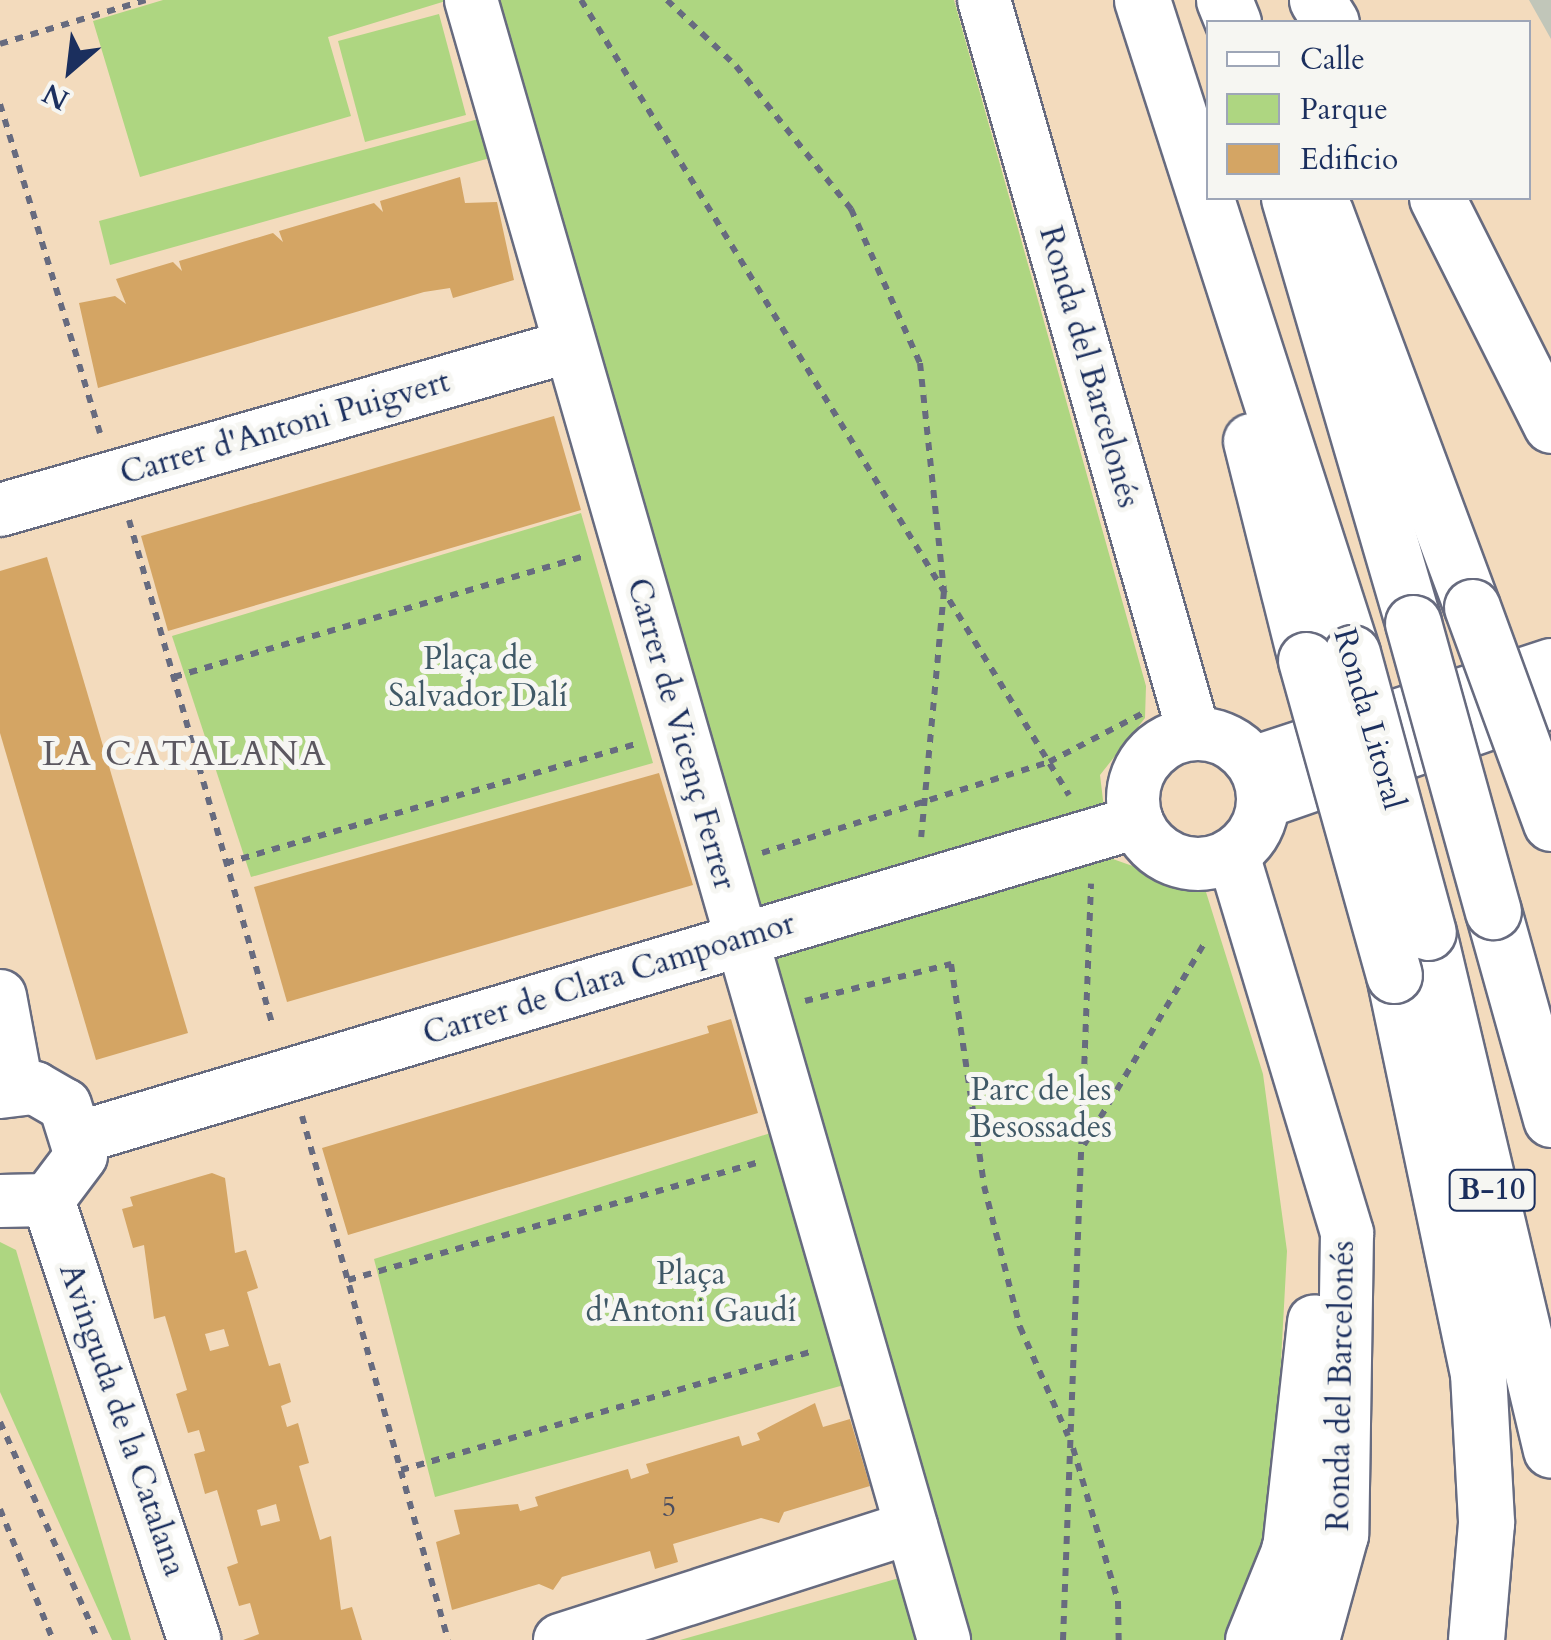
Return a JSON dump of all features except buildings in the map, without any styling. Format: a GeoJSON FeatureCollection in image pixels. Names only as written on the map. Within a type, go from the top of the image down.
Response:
{"type":"FeatureCollection","features":[{"type":"Feature","properties":{"kind":"highway","name":"Ronda Litoral"},"geometry":{"type":"LineString","coordinates":[[1142,0],[1233,294],[1329,657],[1428,932],[1551,1450]]}},
{"type":"Feature","properties":{"kind":"highway","name":"Ronda Litoral"},"geometry":{"type":"LineString","coordinates":[[1290,200],[1551,1119]]}},
{"type":"Feature","properties":{"kind":"highway"},"geometry":{"type":"LineString","coordinates":[[1317,200],[1551,823]]}},
{"type":"Feature","properties":{"kind":"highway"},"geometry":{"type":"LineString","coordinates":[[1437,200],[1551,425]]}},
{"type":"Feature","properties":{"kind":"highway"},"geometry":{"type":"LineString","coordinates":[[1329,657],[1478,1373],[1486,1523],[1476,1640]]}},
{"type":"Feature","properties":{"kind":"highway"},"geometry":{"type":"LineString","coordinates":[[1281,1640],[1288,1549]]}},
{"type":"Feature","properties":{"kind":"street","name":"Carrer de Vicenç Ferrer"},"geometry":{"type":"LineString","coordinates":[[471,0],[738,940],[944,1640]]}},
{"type":"Feature","properties":{"kind":"street","name":"Ronda del Barcelonés"},"geometry":{"type":"LineString","coordinates":[[984,0],[1174,721]]}},
{"type":"Feature","properties":{"kind":"street","name":"Carrer d'Antoni Puigvert"},"geometry":{"type":"LineString","coordinates":[[0,510],[570,346]]}},
{"type":"Feature","properties":{"kind":"street"},"geometry":{"type":"LineString","coordinates":[[1258,783],[1551,665]]}},
{"type":"Feature","properties":{"kind":"street"},"geometry":{"type":"LineString","coordinates":[[1258,783],[1551,702]]}},
{"type":"Feature","properties":{"kind":"street"},"geometry":{"type":"LineString","coordinates":[[1174,721],[1224,739],[1258,783],[1254,835],[1233,855],[1186,864],[1115,828],[1146,760],[1174,721]]}},
{"type":"Feature","properties":{"kind":"street","name":"Carrer de Clara Campoamor"},"geometry":{"type":"LineString","coordinates":[[82,1137],[1115,828]]}},
{"type":"Feature","properties":{"kind":"street","name":"Ronda del Barcelonés"},"geometry":{"type":"LineString","coordinates":[[1233,855],[1312,1135],[1347,1233],[1342,1535],[1313,1640]]}},
{"type":"Feature","properties":{"kind":"street"},"geometry":{"type":"LineString","coordinates":[[0,996],[8,1089],[66,1105],[82,1137],[76,1175],[24,1201]]}},
{"type":"Feature","properties":{"kind":"street","name":"Ronda del Barcelonés"},"geometry":{"type":"LineString","coordinates":[[1252,1640],[1288,1549],[1316,1299],[1312,1135]]}},
{"type":"Feature","properties":{"kind":"street","name":"Avinguda de la Catalana"},"geometry":{"type":"LineString","coordinates":[[24,1201],[194,1640]]}},
{"type":"Feature","properties":{"kind":"street"},"geometry":{"type":"LineString","coordinates":[[560,1640],[912,1527]]}},
{"type":"Feature","properties":{"kind":"path"},"geometry":{"type":"LineString","coordinates":[[0,44],[146,0]]}},
{"type":"Feature","properties":{"kind":"path"},"geometry":{"type":"LineString","coordinates":[[580,0],[1049,762],[1115,828],[1081,1150],[1063,1640]]}},
{"type":"Feature","properties":{"kind":"path"},"geometry":{"type":"LineString","coordinates":[[667,0],[736,66],[852,209],[898,300],[931,423],[944,591],[921,836]]}},
{"type":"Feature","properties":{"kind":"path"},"geometry":{"type":"LineString","coordinates":[[0,104],[97,482],[174,676],[273,1028]]}},
{"type":"Feature","properties":{"kind":"path"},"geometry":{"type":"LineString","coordinates":[[174,676],[627,544]]}},
{"type":"Feature","properties":{"kind":"path"},"geometry":{"type":"LineString","coordinates":[[742,859],[1174,721]]}},
{"type":"Feature","properties":{"kind":"path"},"geometry":{"type":"LineString","coordinates":[[226,863],[680,731]]}},
{"type":"Feature","properties":{"kind":"path"},"geometry":{"type":"LineString","coordinates":[[1081,1150],[1206,940]]}},
{"type":"Feature","properties":{"kind":"path"},"geometry":{"type":"LineString","coordinates":[[760,1010],[951,964],[984,1186],[1020,1327],[1070,1440],[1118,1601],[1119,1640]]}},
{"type":"Feature","properties":{"kind":"path"},"geometry":{"type":"LineString","coordinates":[[300,1110],[448,1640]]}},
{"type":"Feature","properties":{"kind":"path"},"geometry":{"type":"LineString","coordinates":[[348,1280],[795,1131]]}},
{"type":"Feature","properties":{"kind":"path"},"geometry":{"type":"LineString","coordinates":[[400,1470],[856,1338]]}},
{"type":"Feature","properties":{"kind":"path"},"geometry":{"type":"LineString","coordinates":[[0,1422],[98,1640]]}},
{"type":"Feature","properties":{"kind":"path"},"geometry":{"type":"LineString","coordinates":[[0,1509],[53,1640]]}},
{"type":"Feature","properties":{"kind":"shaded area"},"geometry":{"type":"Polygon","coordinates":[[[1529,0],[1551,0],[1551,39],[1529,0]]]}},
{"type":"Feature","properties":{"kind":"green space"},"geometry":{"type":"Polygon","coordinates":[[[163,0],[449,0],[328,37],[351,116],[140,177],[93,21],[163,0]]]}},
{"type":"Feature","properties":{"kind":"green space","name":"Parc de les Besossades"},"geometry":{"type":"Polygon","coordinates":[[[496,0],[954,0],[1146,686],[1145,718],[1100,775],[1110,858],[1206,892],[1263,1074],[1287,1251],[1273,1508],[1231,1640],[963,1640],[496,0]]]}},
{"type":"Feature","properties":{"kind":"green space"},"geometry":{"type":"Polygon","coordinates":[[[439,14],[466,115],[365,142],[338,41],[439,14]]]}},
{"type":"Feature","properties":{"kind":"green space"},"geometry":{"type":"Polygon","coordinates":[[[486,117],[497,156],[110,265],[99,221],[486,117]]]}},
{"type":"Feature","properties":{"kind":"green space","name":"Plaça de Salvador Dalí"},"geometry":{"type":"Polygon","coordinates":[[[581,513],[653,763],[251,877],[172,636],[581,513]]]}},
{"type":"Feature","properties":{"kind":"green space","name":"Plaça d'Antoni Gaudí"},"geometry":{"type":"Polygon","coordinates":[[[780,1130],[855,1382],[435,1497],[374,1259],[780,1130]]]}},
{"type":"Feature","properties":{"kind":"green space"},"geometry":{"type":"Polygon","coordinates":[[[0,1242],[16,1250],[131,1640],[112,1640],[0,1392],[0,1242]]]}},
{"type":"Feature","properties":{"kind":"green space"},"geometry":{"type":"Polygon","coordinates":[[[910,1575],[929,1640],[680,1640],[910,1575]]]}},
{"type":"Feature","properties":{"kind":"district","name":"LA CATALANA"},"geometry":{"type":"Point","coordinates":[185,754]}}]}
